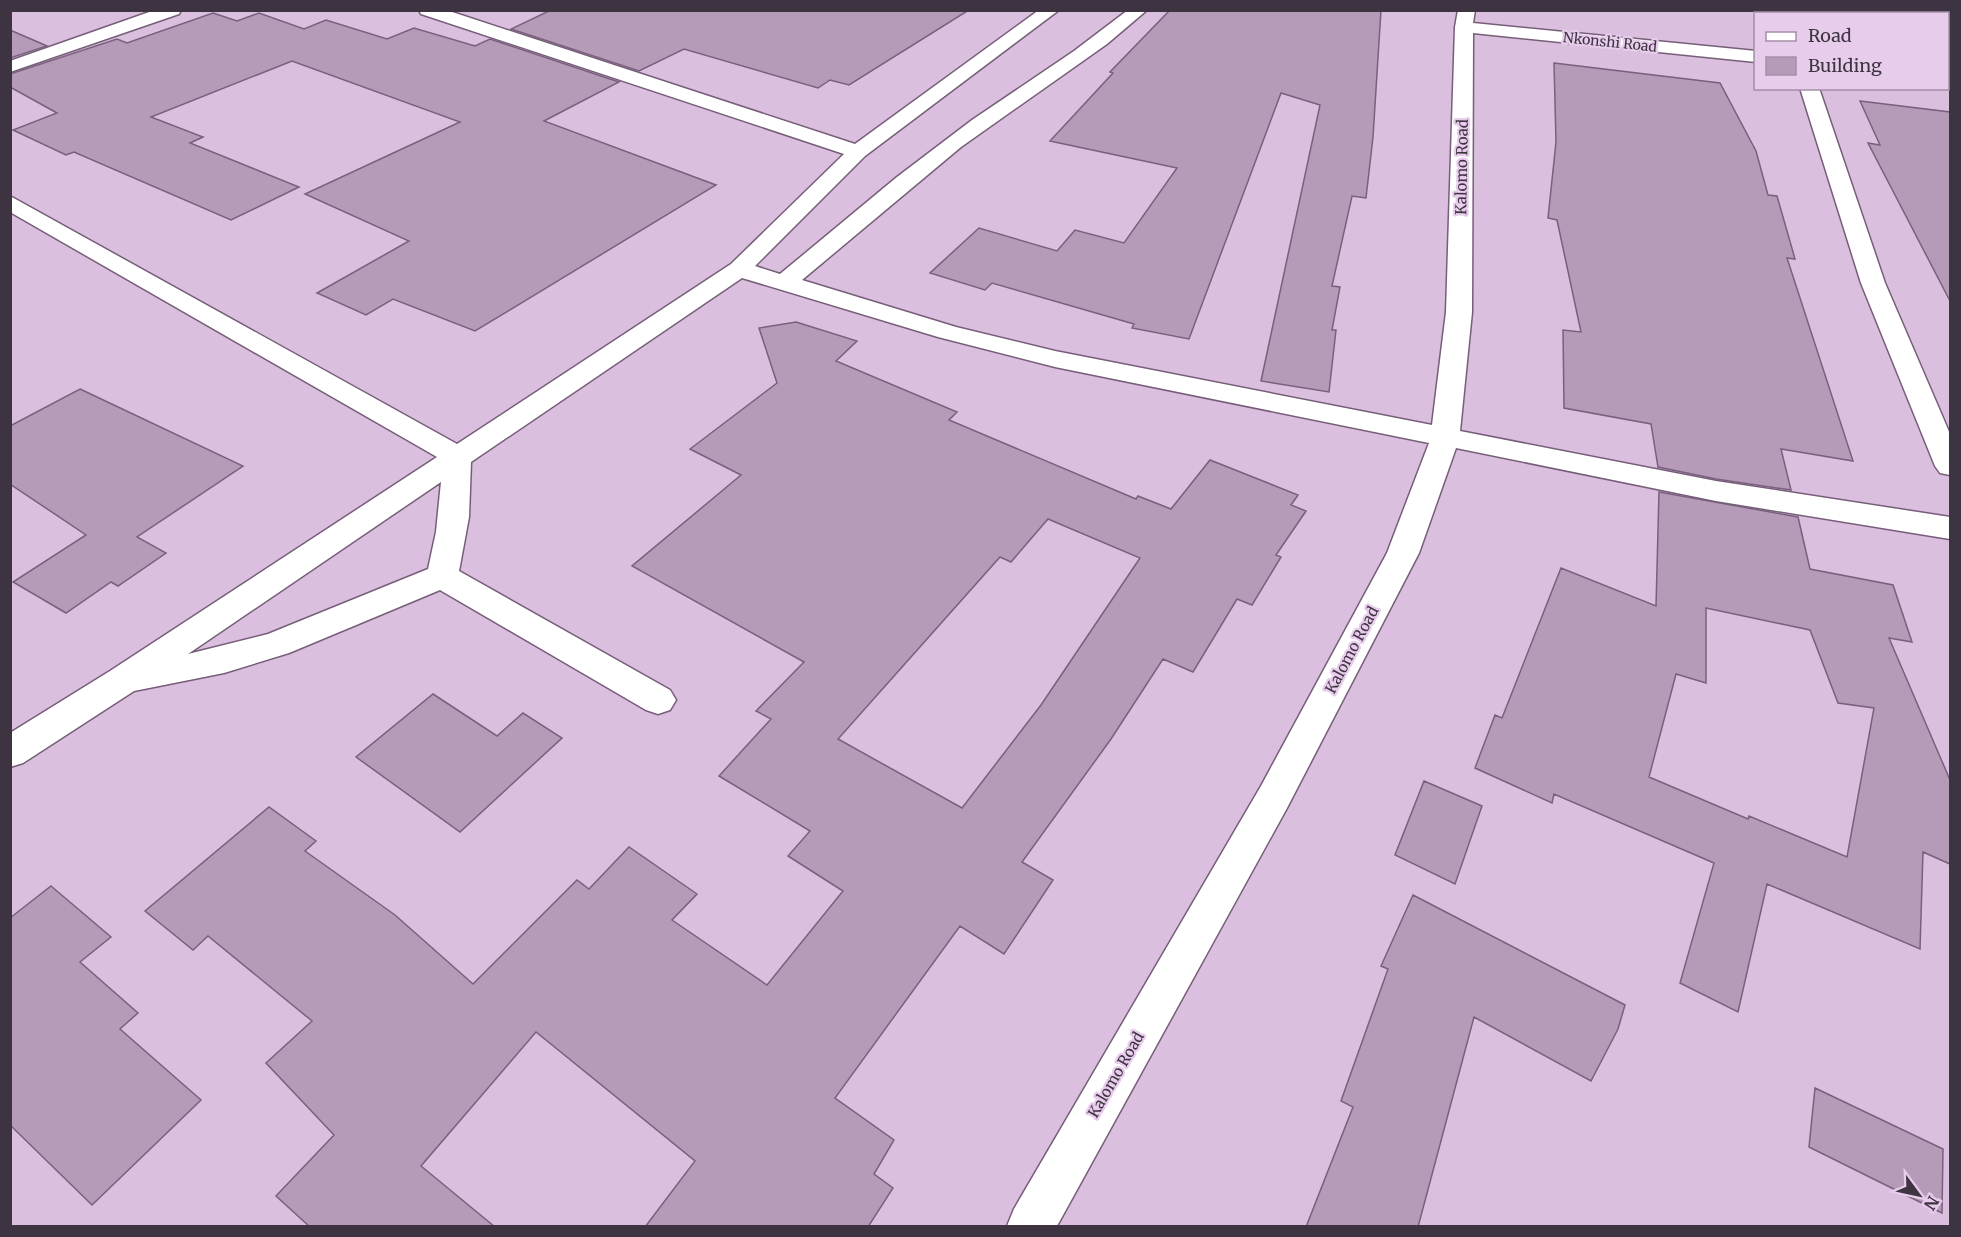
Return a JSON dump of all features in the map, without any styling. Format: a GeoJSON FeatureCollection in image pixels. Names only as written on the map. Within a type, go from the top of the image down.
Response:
{"type":"FeatureCollection","features":[{"type":"Feature","properties":{"kind":"street"},"geometry":{"type":"LineString","coordinates":[[10,67],[173,10]]}},
{"type":"Feature","properties":{"kind":"street"},"geometry":{"type":"LineString","coordinates":[[427,10],[858,152]]}},
{"type":"Feature","properties":{"kind":"street"},"geometry":{"type":"LineString","coordinates":[[456,20],[480,10]]}},
{"type":"Feature","properties":{"kind":"street"},"geometry":{"type":"LineString","coordinates":[[10,752],[122,681],[740,269],[858,152],[1051,10]]}},
{"type":"Feature","properties":{"kind":"street"},"geometry":{"type":"LineString","coordinates":[[784,283],[978,125],[1117,30],[1139,10]]}},
{"type":"Feature","properties":{"kind":"street","name":"Nkonshi Road"},"geometry":{"type":"LineString","coordinates":[[1465,19],[1754,57]]}},
{"type":"Feature","properties":{"kind":"street","name":"Kalomo Road"},"geometry":{"type":"LineString","coordinates":[[1030,1227],[1274,796],[1380,595],[1402,553],[1445,438],[1459,312],[1465,19]]}},
{"type":"Feature","properties":{"kind":"street"},"geometry":{"type":"LineString","coordinates":[[1810,90],[1873,283],[1950,466]]}},
{"type":"Feature","properties":{"kind":"street"},"geometry":{"type":"LineString","coordinates":[[10,203],[457,456]]}},
{"type":"Feature","properties":{"kind":"street"},"geometry":{"type":"LineString","coordinates":[[740,269],[947,332],[1055,359],[1716,491],[1950,528]]}},
{"type":"Feature","properties":{"kind":"street"},"geometry":{"type":"LineString","coordinates":[[442,576],[451,547],[456,505],[457,456]]}},
{"type":"Feature","properties":{"kind":"street"},"geometry":{"type":"LineString","coordinates":[[122,681],[224,660],[277,644],[442,576]]}},
{"type":"Feature","properties":{"kind":"street"},"geometry":{"type":"LineString","coordinates":[[442,576],[658,700]]}},
{"type":"Feature","properties":{"kind":"building"},"geometry":{"type":"Polygon","coordinates":[[[551,10],[969,10],[849,85],[830,80],[818,88],[684,49],[639,71],[511,29],[551,10]]]}},
{"type":"Feature","properties":{"kind":"building"},"geometry":{"type":"Polygon","coordinates":[[[1170,10],[1381,10],[1373,137],[1366,198],[1352,196],[1332,286],[1340,287],[1332,330],[1336,330],[1329,392],[1261,381],[1320,105],[1281,93],[1189,339],[1132,328],[1134,324],[992,283],[985,290],[930,273],[979,228],[1057,251],[1075,230],[1124,243],[1177,168],[1050,141],[1113,73],[1110,72],[1170,10]]]}},
{"type":"Feature","properties":{"kind":"building"},"geometry":{"type":"Polygon","coordinates":[[[213,13],[237,21],[259,13],[304,29],[326,20],[387,39],[414,28],[475,46],[490,39],[619,82],[544,121],[716,185],[475,331],[393,299],[366,315],[317,293],[409,241],[305,194],[460,122],[292,61],[151,117],[203,137],[190,143],[299,187],[231,220],[74,152],[66,155],[13,130],[57,113],[10,87],[10,74],[117,39],[127,43],[213,13]]]}},
{"type":"Feature","properties":{"kind":"building"},"geometry":{"type":"Polygon","coordinates":[[[10,30],[47,46],[10,58],[10,30]]]}},
{"type":"Feature","properties":{"kind":"building"},"geometry":{"type":"Polygon","coordinates":[[[1554,63],[1720,83],[1756,151],[1768,195],[1777,196],[1795,259],[1787,258],[1853,461],[1781,449],[1791,490],[1716,479],[1658,467],[1651,424],[1564,408],[1563,330],[1581,332],[1557,220],[1548,218],[1556,142],[1554,63]]]}},
{"type":"Feature","properties":{"kind":"building"},"geometry":{"type":"Polygon","coordinates":[[[1860,101],[1950,112],[1950,301],[1868,143],[1880,145],[1860,101]]]}},
{"type":"Feature","properties":{"kind":"building"},"geometry":{"type":"Polygon","coordinates":[[[796,322],[857,341],[836,361],[957,412],[949,420],[1136,499],[1138,496],[1171,509],[1210,460],[1298,495],[1291,505],[1306,511],[1276,555],[1281,557],[1252,605],[1237,599],[1193,672],[1163,659],[1111,739],[1022,862],[1053,880],[1004,954],[960,926],[835,1098],[894,1140],[874,1174],[893,1188],[868,1227],[645,1227],[695,1161],[536,1032],[421,1166],[495,1227],[310,1227],[276,1196],[334,1135],[266,1063],[312,1021],[208,936],[193,950],[145,911],[269,807],[316,841],[305,851],[395,915],[473,984],[577,880],[589,889],[629,847],[697,894],[672,920],[767,985],[843,891],[788,856],[810,831],[719,776],[771,719],[756,711],[804,662],[632,566],[741,475],[690,449],[777,383],[759,328],[796,322]],[[1048,519],[1011,562],[1000,557],[838,739],[962,808],[1041,705],[1140,558],[1048,519]]]}},
{"type":"Feature","properties":{"kind":"building"},"geometry":{"type":"Polygon","coordinates":[[[80,389],[243,466],[137,537],[166,553],[118,586],[111,582],[66,613],[13,582],[86,535],[10,484],[10,426],[80,389]]]}},
{"type":"Feature","properties":{"kind":"building"},"geometry":{"type":"Polygon","coordinates":[[[1659,492],[1798,517],[1810,569],[1893,585],[1912,642],[1889,638],[1950,780],[1950,864],[1923,852],[1920,949],[1767,884],[1738,1012],[1680,983],[1714,863],[1554,794],[1552,803],[1475,768],[1495,715],[1502,718],[1561,568],[1656,606],[1659,492]],[[1706,608],[1706,683],[1676,674],[1649,777],[1748,819],[1749,816],[1847,857],[1874,708],[1838,703],[1810,630],[1706,608]]]}},
{"type":"Feature","properties":{"kind":"building"},"geometry":{"type":"Polygon","coordinates":[[[433,694],[497,736],[523,713],[562,738],[460,832],[356,757],[433,694]]]}},
{"type":"Feature","properties":{"kind":"building"},"geometry":{"type":"Polygon","coordinates":[[[1424,781],[1482,806],[1455,884],[1395,855],[1424,781]]]}},
{"type":"Feature","properties":{"kind":"building"},"geometry":{"type":"Polygon","coordinates":[[[51,886],[111,937],[80,962],[138,1013],[120,1029],[201,1100],[92,1205],[10,1125],[10,918],[51,886]]]}},
{"type":"Feature","properties":{"kind":"building"},"geometry":{"type":"Polygon","coordinates":[[[1413,895],[1625,1005],[1618,1029],[1591,1081],[1474,1017],[1418,1227],[1306,1227],[1353,1107],[1341,1101],[1388,969],[1381,966],[1413,895]]]}},
{"type":"Feature","properties":{"kind":"building"},"geometry":{"type":"Polygon","coordinates":[[[1815,1088],[1943,1149],[1942,1213],[1809,1147],[1815,1088]]]}}]}
